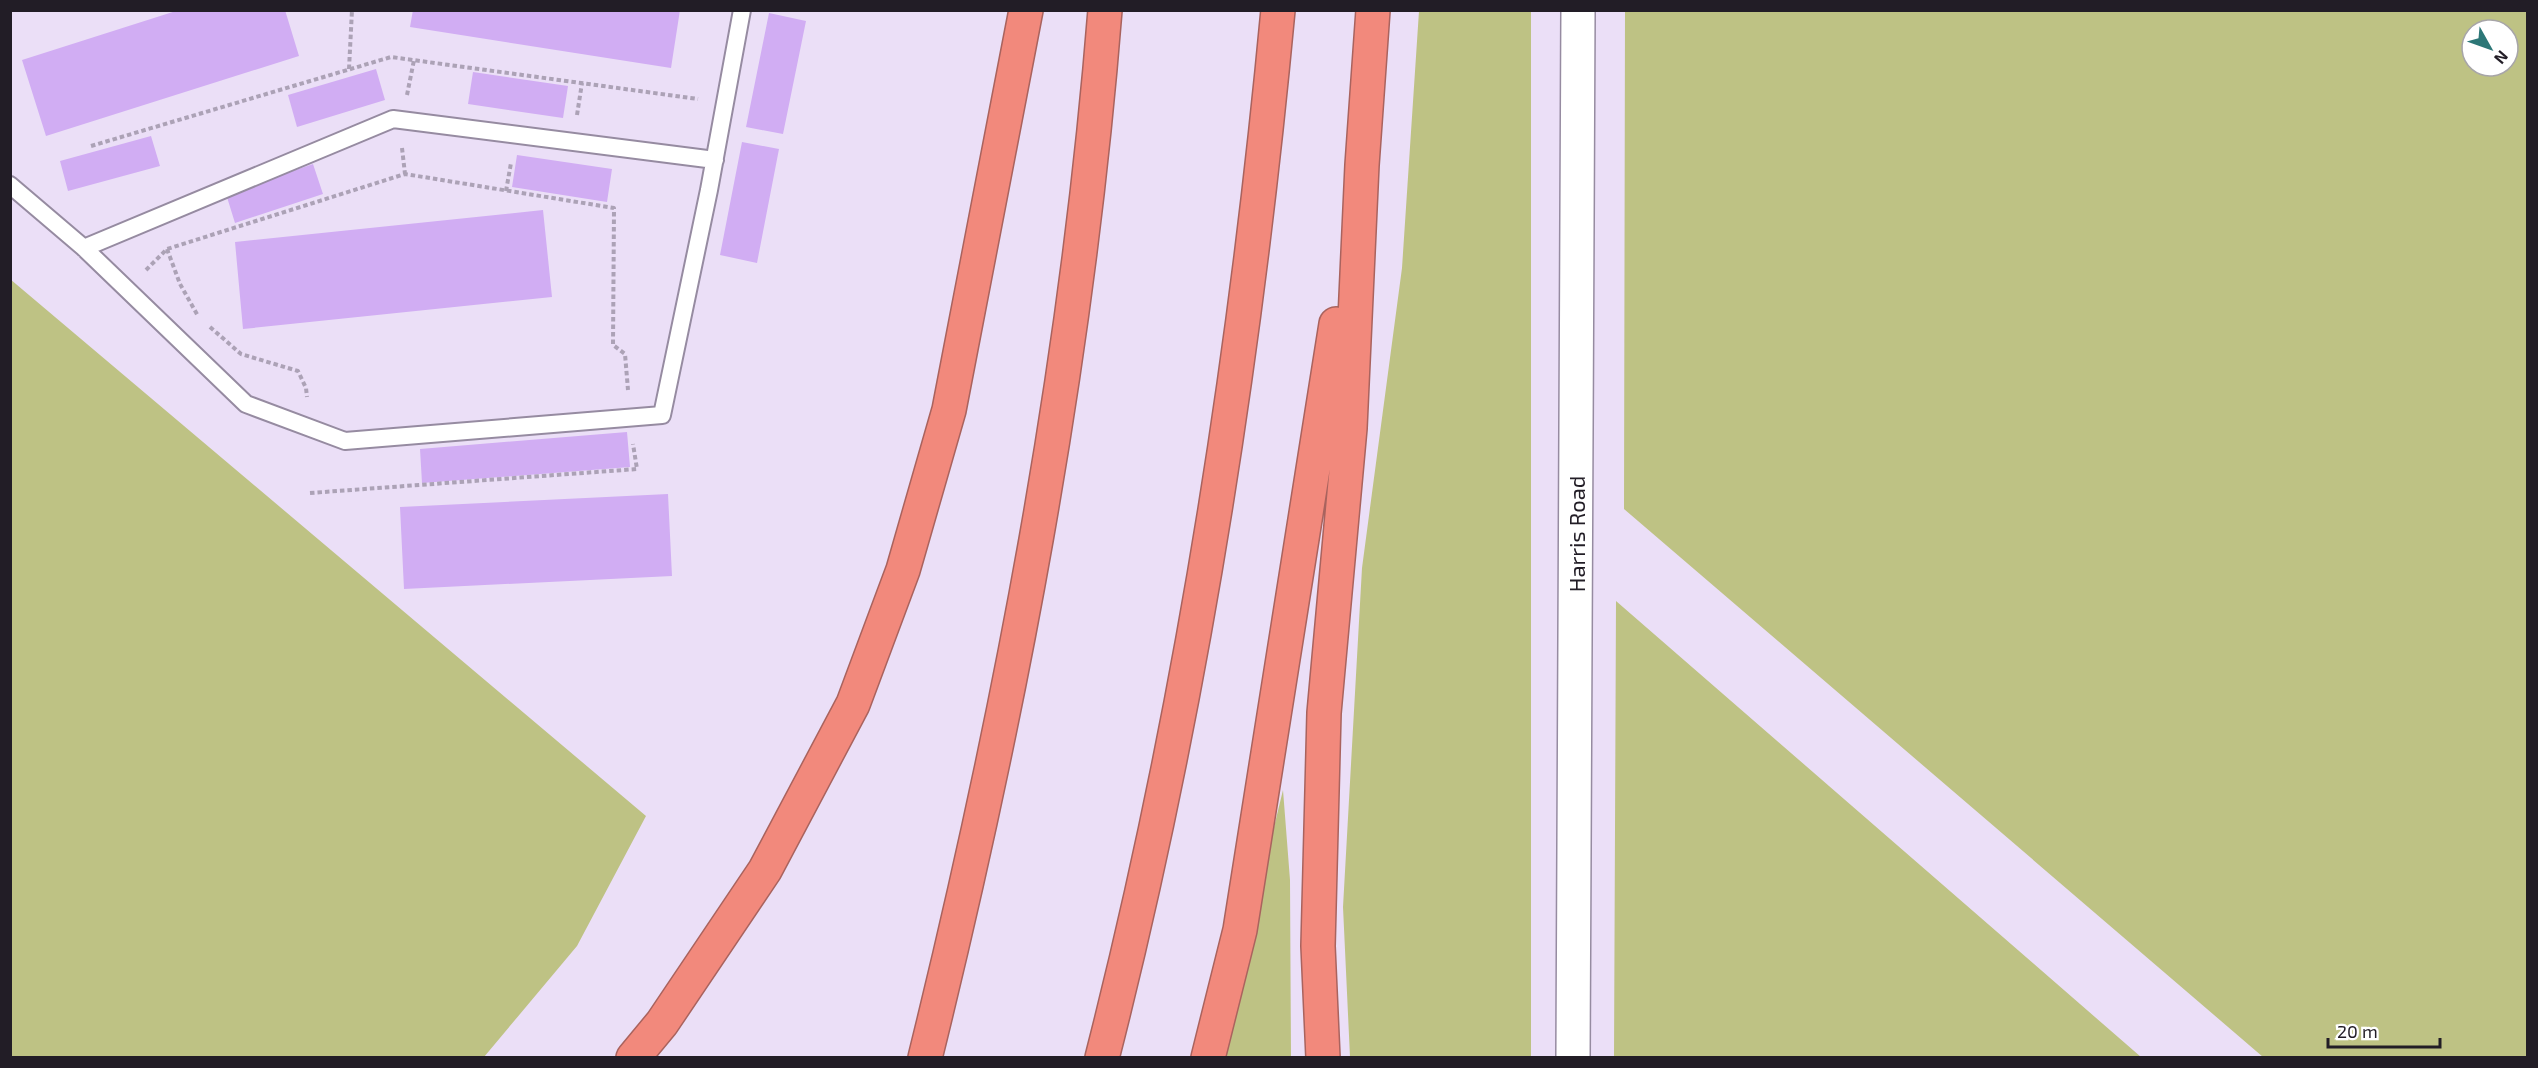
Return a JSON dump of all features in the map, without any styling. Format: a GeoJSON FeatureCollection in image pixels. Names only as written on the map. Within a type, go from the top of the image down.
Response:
{"type":"FeatureCollection","features":[{"type":"Feature","properties":{"kind":"highway"},"geometry":{"type":"LineString","coordinates":[[633,1058],[662,1023],[765,870],[853,704],[903,570],[950,410],[1026,10]]}},
{"type":"Feature","properties":{"kind":"highway"},"geometry":{"type":"LineString","coordinates":[[926,1058],[965,896],[1010,684],[1047,472],[1078,259],[1105,10]]}},
{"type":"Feature","properties":{"kind":"highway"},"geometry":{"type":"LineString","coordinates":[[1102,1058],[1163,794],[1203,582],[1240,345],[1264,152],[1278,10]]}},
{"type":"Feature","properties":{"kind":"highway"},"geometry":{"type":"LineString","coordinates":[[1323,1058],[1318,946],[1324,713],[1350,428],[1362,165],[1373,10]]}},
{"type":"Feature","properties":{"kind":"highway"},"geometry":{"type":"LineString","coordinates":[[1208,1058],[1240,930],[1362,165]]}},
{"type":"Feature","properties":{"kind":"street","name":"Harris Road"},"geometry":{"type":"LineString","coordinates":[[1573,1058],[1578,10]]}},
{"type":"Feature","properties":{"kind":"lane"},"geometry":{"type":"LineString","coordinates":[[10,185],[84,248],[246,404],[345,441],[662,415],[715,160],[742,10]]}},
{"type":"Feature","properties":{"kind":"lane"},"geometry":{"type":"LineString","coordinates":[[84,248],[393,119],[715,160]]}},
{"type":"Feature","properties":{"kind":"path"},"geometry":{"type":"LineString","coordinates":[[349,69],[352,10]]}},
{"type":"Feature","properties":{"kind":"path"},"geometry":{"type":"LineString","coordinates":[[91,146],[391,57],[725,103]]}},
{"type":"Feature","properties":{"kind":"path"},"geometry":{"type":"LineString","coordinates":[[407,95],[414,60]]}},
{"type":"Feature","properties":{"kind":"path"},"geometry":{"type":"LineString","coordinates":[[401,138],[405,174]]}},
{"type":"Feature","properties":{"kind":"path"},"geometry":{"type":"LineString","coordinates":[[128,291],[167,249],[405,174],[614,208],[613,345],[625,354],[628,390]]}},
{"type":"Feature","properties":{"kind":"path"},"geometry":{"type":"LineString","coordinates":[[167,249],[180,284],[198,317],[241,354],[298,371],[306,388],[307,427]]}},
{"type":"Feature","properties":{"kind":"path"},"geometry":{"type":"LineString","coordinates":[[310,493],[636,469],[633,441]]}},
{"type":"Feature","properties":{"kind":"green space"},"geometry":{"type":"Polygon","coordinates":[[[1419,11],[1531,11],[1531,1057],[1350,1057],[1343,907],[1362,568],[1402,268],[1419,11]]]}},
{"type":"Feature","properties":{"kind":"green space"},"geometry":{"type":"Polygon","coordinates":[[[1625,11],[2527,11],[2527,1057],[2263,1057],[1624,509],[1625,11]]]}},
{"type":"Feature","properties":{"kind":"green space"},"geometry":{"type":"Polygon","coordinates":[[[10,279],[646,816],[577,946],[484,1057],[11,1057],[10,279]]]}},
{"type":"Feature","properties":{"kind":"green space"},"geometry":{"type":"Polygon","coordinates":[[[1616,601],[2141,1057],[1614,1057],[1616,601]]]}},
{"type":"Feature","properties":{"kind":"green space"},"geometry":{"type":"Polygon","coordinates":[[[1283,790],[1290,880],[1291,1057],[1218,1058],[1283,790]]]}},
{"type":"Feature","properties":{"kind":"building"},"geometry":{"type":"Polygon","coordinates":[[[179,10],[285,10],[299,56],[46,136],[22,60],[179,10]]]}},
{"type":"Feature","properties":{"kind":"building"},"geometry":{"type":"Polygon","coordinates":[[[413,10],[680,10],[671,68],[410,27],[413,10]]]}},
{"type":"Feature","properties":{"kind":"building"},"geometry":{"type":"Polygon","coordinates":[[[769,13],[806,21],[783,134],[746,127],[769,13]]]}},
{"type":"Feature","properties":{"kind":"building"},"geometry":{"type":"Polygon","coordinates":[[[376,69],[385,100],[297,127],[288,95],[376,69]]]}},
{"type":"Feature","properties":{"kind":"building"},"geometry":{"type":"Polygon","coordinates":[[[473,72],[568,86],[563,118],[468,104],[473,72]]]}},
{"type":"Feature","properties":{"kind":"building"},"geometry":{"type":"Polygon","coordinates":[[[151,136],[160,166],[68,191],[60,161],[151,136]]]}},
{"type":"Feature","properties":{"kind":"building"},"geometry":{"type":"Polygon","coordinates":[[[742,142],[779,149],[757,263],[720,255],[742,142]]]}},
{"type":"Feature","properties":{"kind":"building"},"geometry":{"type":"Polygon","coordinates":[[[517,155],[612,169],[607,202],[512,187],[517,155]]]}},
{"type":"Feature","properties":{"kind":"building"},"geometry":{"type":"Polygon","coordinates":[[[313,164],[323,194],[235,223],[226,194],[313,164]]]}},
{"type":"Feature","properties":{"kind":"building"},"geometry":{"type":"Polygon","coordinates":[[[543,210],[552,297],[243,329],[235,242],[543,210]]]}},
{"type":"Feature","properties":{"kind":"building"},"geometry":{"type":"Polygon","coordinates":[[[627,432],[630,467],[422,483],[420,449],[627,432]]]}},
{"type":"Feature","properties":{"kind":"building"},"geometry":{"type":"Polygon","coordinates":[[[668,494],[672,576],[404,589],[400,507],[668,494]]]}}]}
